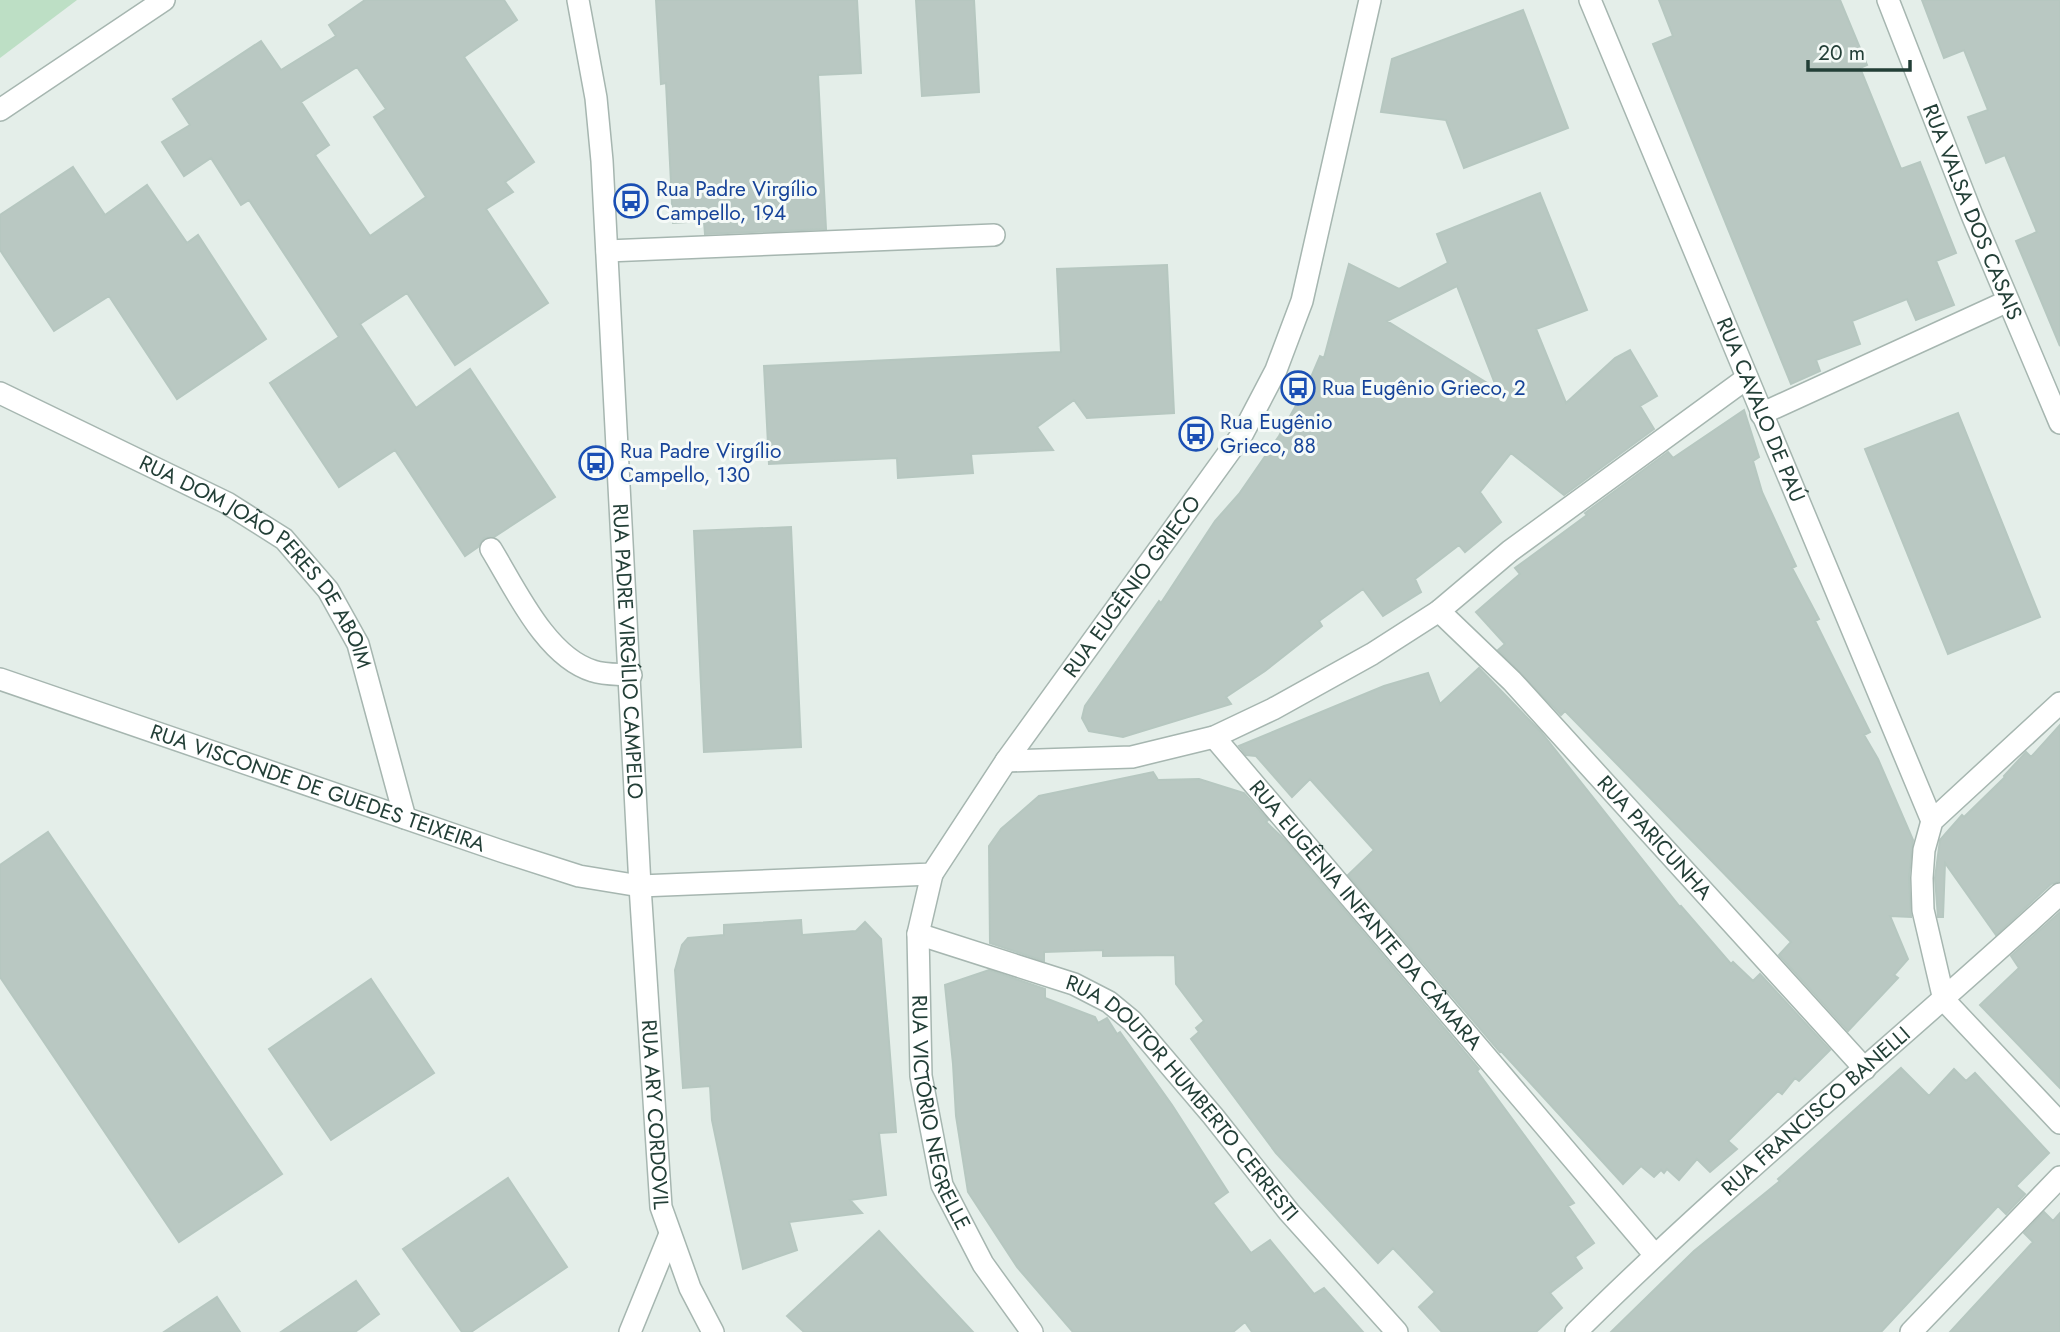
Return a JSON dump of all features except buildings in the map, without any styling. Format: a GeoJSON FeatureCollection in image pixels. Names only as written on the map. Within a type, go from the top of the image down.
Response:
{"type":"FeatureCollection","features":[{"type":"Feature","properties":{"kind":"street"},"geometry":{"type":"LineString","coordinates":[[0,110],[164,0]]}},
{"type":"Feature","properties":{"kind":"street","name":"RUA PADRE VIRGÍLIO CAMPELO"},"geometry":{"type":"LineString","coordinates":[[578,0],[596,98],[602,161],[640,886]]}},
{"type":"Feature","properties":{"kind":"street","name":"RUA EUGÊNIO GRIECO"},"geometry":{"type":"LineString","coordinates":[[932,874],[1006,761],[1243,433],[1276,370],[1302,301],[1370,0]]}},
{"type":"Feature","properties":{"kind":"street","name":"RUA CAVALO DE PAÚ"},"geometry":{"type":"LineString","coordinates":[[1590,0],[1933,821]]}},
{"type":"Feature","properties":{"kind":"street","name":"RUA VALSA DOS CASAIS"},"geometry":{"type":"LineString","coordinates":[[1888,0],[2008,301],[2060,423]]}},
{"type":"Feature","properties":{"kind":"street"},"geometry":{"type":"LineString","coordinates":[[607,251],[994,235]]}},
{"type":"Feature","properties":{"kind":"street"},"geometry":{"type":"LineString","coordinates":[[1761,414],[2008,301]]}},
{"type":"Feature","properties":{"kind":"street"},"geometry":{"type":"LineString","coordinates":[[1006,761],[1132,757],[1214,737],[1273,709],[1372,654],[1439,611],[1510,551],[1747,378]]}},
{"type":"Feature","properties":{"kind":"street","name":"RUA DOM JOÃO PERES DE ABOIM"},"geometry":{"type":"LineString","coordinates":[[0,393],[227,503],[284,540],[328,590],[358,644],[405,818]]}},
{"type":"Feature","properties":{"kind":"street"},"geometry":{"type":"LineString","coordinates":[[491,549],[546,637],[569,659],[593,672],[631,675]]}},
{"type":"Feature","properties":{"kind":"street","name":"RUA PARICUNHA"},"geometry":{"type":"LineString","coordinates":[[1439,611],[1512,681],[1865,1069]]}},
{"type":"Feature","properties":{"kind":"street","name":"RUA VISCONDE DE GUEDES TEIXEIRA"},"geometry":{"type":"LineString","coordinates":[[0,679],[579,876],[640,886]]}},
{"type":"Feature","properties":{"kind":"street"},"geometry":{"type":"LineString","coordinates":[[2060,703],[1933,821],[1923,859],[1923,910],[1944,1000],[2060,1123]]}},
{"type":"Feature","properties":{"kind":"street","name":"RUA EUGÊNIA INFANTE DA CÂMARA"},"geometry":{"type":"LineString","coordinates":[[1214,737],[1654,1254]]}},
{"type":"Feature","properties":{"kind":"street"},"geometry":{"type":"LineString","coordinates":[[640,886],[932,874]]}},
{"type":"Feature","properties":{"kind":"street","name":"RUA VICTÓRIO NEGRELLE"},"geometry":{"type":"LineString","coordinates":[[932,874],[918,934],[921,1076],[942,1185],[983,1264],[1032,1332]]}},
{"type":"Feature","properties":{"kind":"street","name":"RUA ARY CORDOVIL"},"geometry":{"type":"LineString","coordinates":[[640,886],[661,1207],[690,1288],[713,1332]]}},
{"type":"Feature","properties":{"kind":"street","name":"RUA FRANCISCO BANELLI"},"geometry":{"type":"LineString","coordinates":[[1576,1332],[1654,1254],[1944,1000],[2060,894]]}},
{"type":"Feature","properties":{"kind":"street","name":"RUA DOUTOR HUMBERTO CERRESTI"},"geometry":{"type":"LineString","coordinates":[[918,934],[1074,984],[1117,1008],[1132,1021],[1213,1115],[1289,1212],[1397,1332]]}},
{"type":"Feature","properties":{"kind":"street"},"geometry":{"type":"LineString","coordinates":[[1911,1332],[2060,1177]]}},
{"type":"Feature","properties":{"kind":"street"},"geometry":{"type":"LineString","coordinates":[[630,1332],[670,1234]]}},
{"type":"Feature","properties":{"kind":"green space"},"geometry":{"type":"Polygon","coordinates":[[[0,0],[77,0],[0,58],[0,0]]]}},
{"type":"Feature","properties":{"kind":"place","name":"Rua Padre Virgílio Campello, 194"},"geometry":{"type":"Point","coordinates":[631,201]}},
{"type":"Feature","properties":{"kind":"place","name":"Rua Eugênio Grieco, 2"},"geometry":{"type":"Point","coordinates":[1298,388]}},
{"type":"Feature","properties":{"kind":"place","name":"Rua Eugênio Grieco, 88"},"geometry":{"type":"Point","coordinates":[1196,434]}},
{"type":"Feature","properties":{"kind":"place","name":"Rua Padre Virgílio Campello, 130"},"geometry":{"type":"Point","coordinates":[596,463]}}]}
